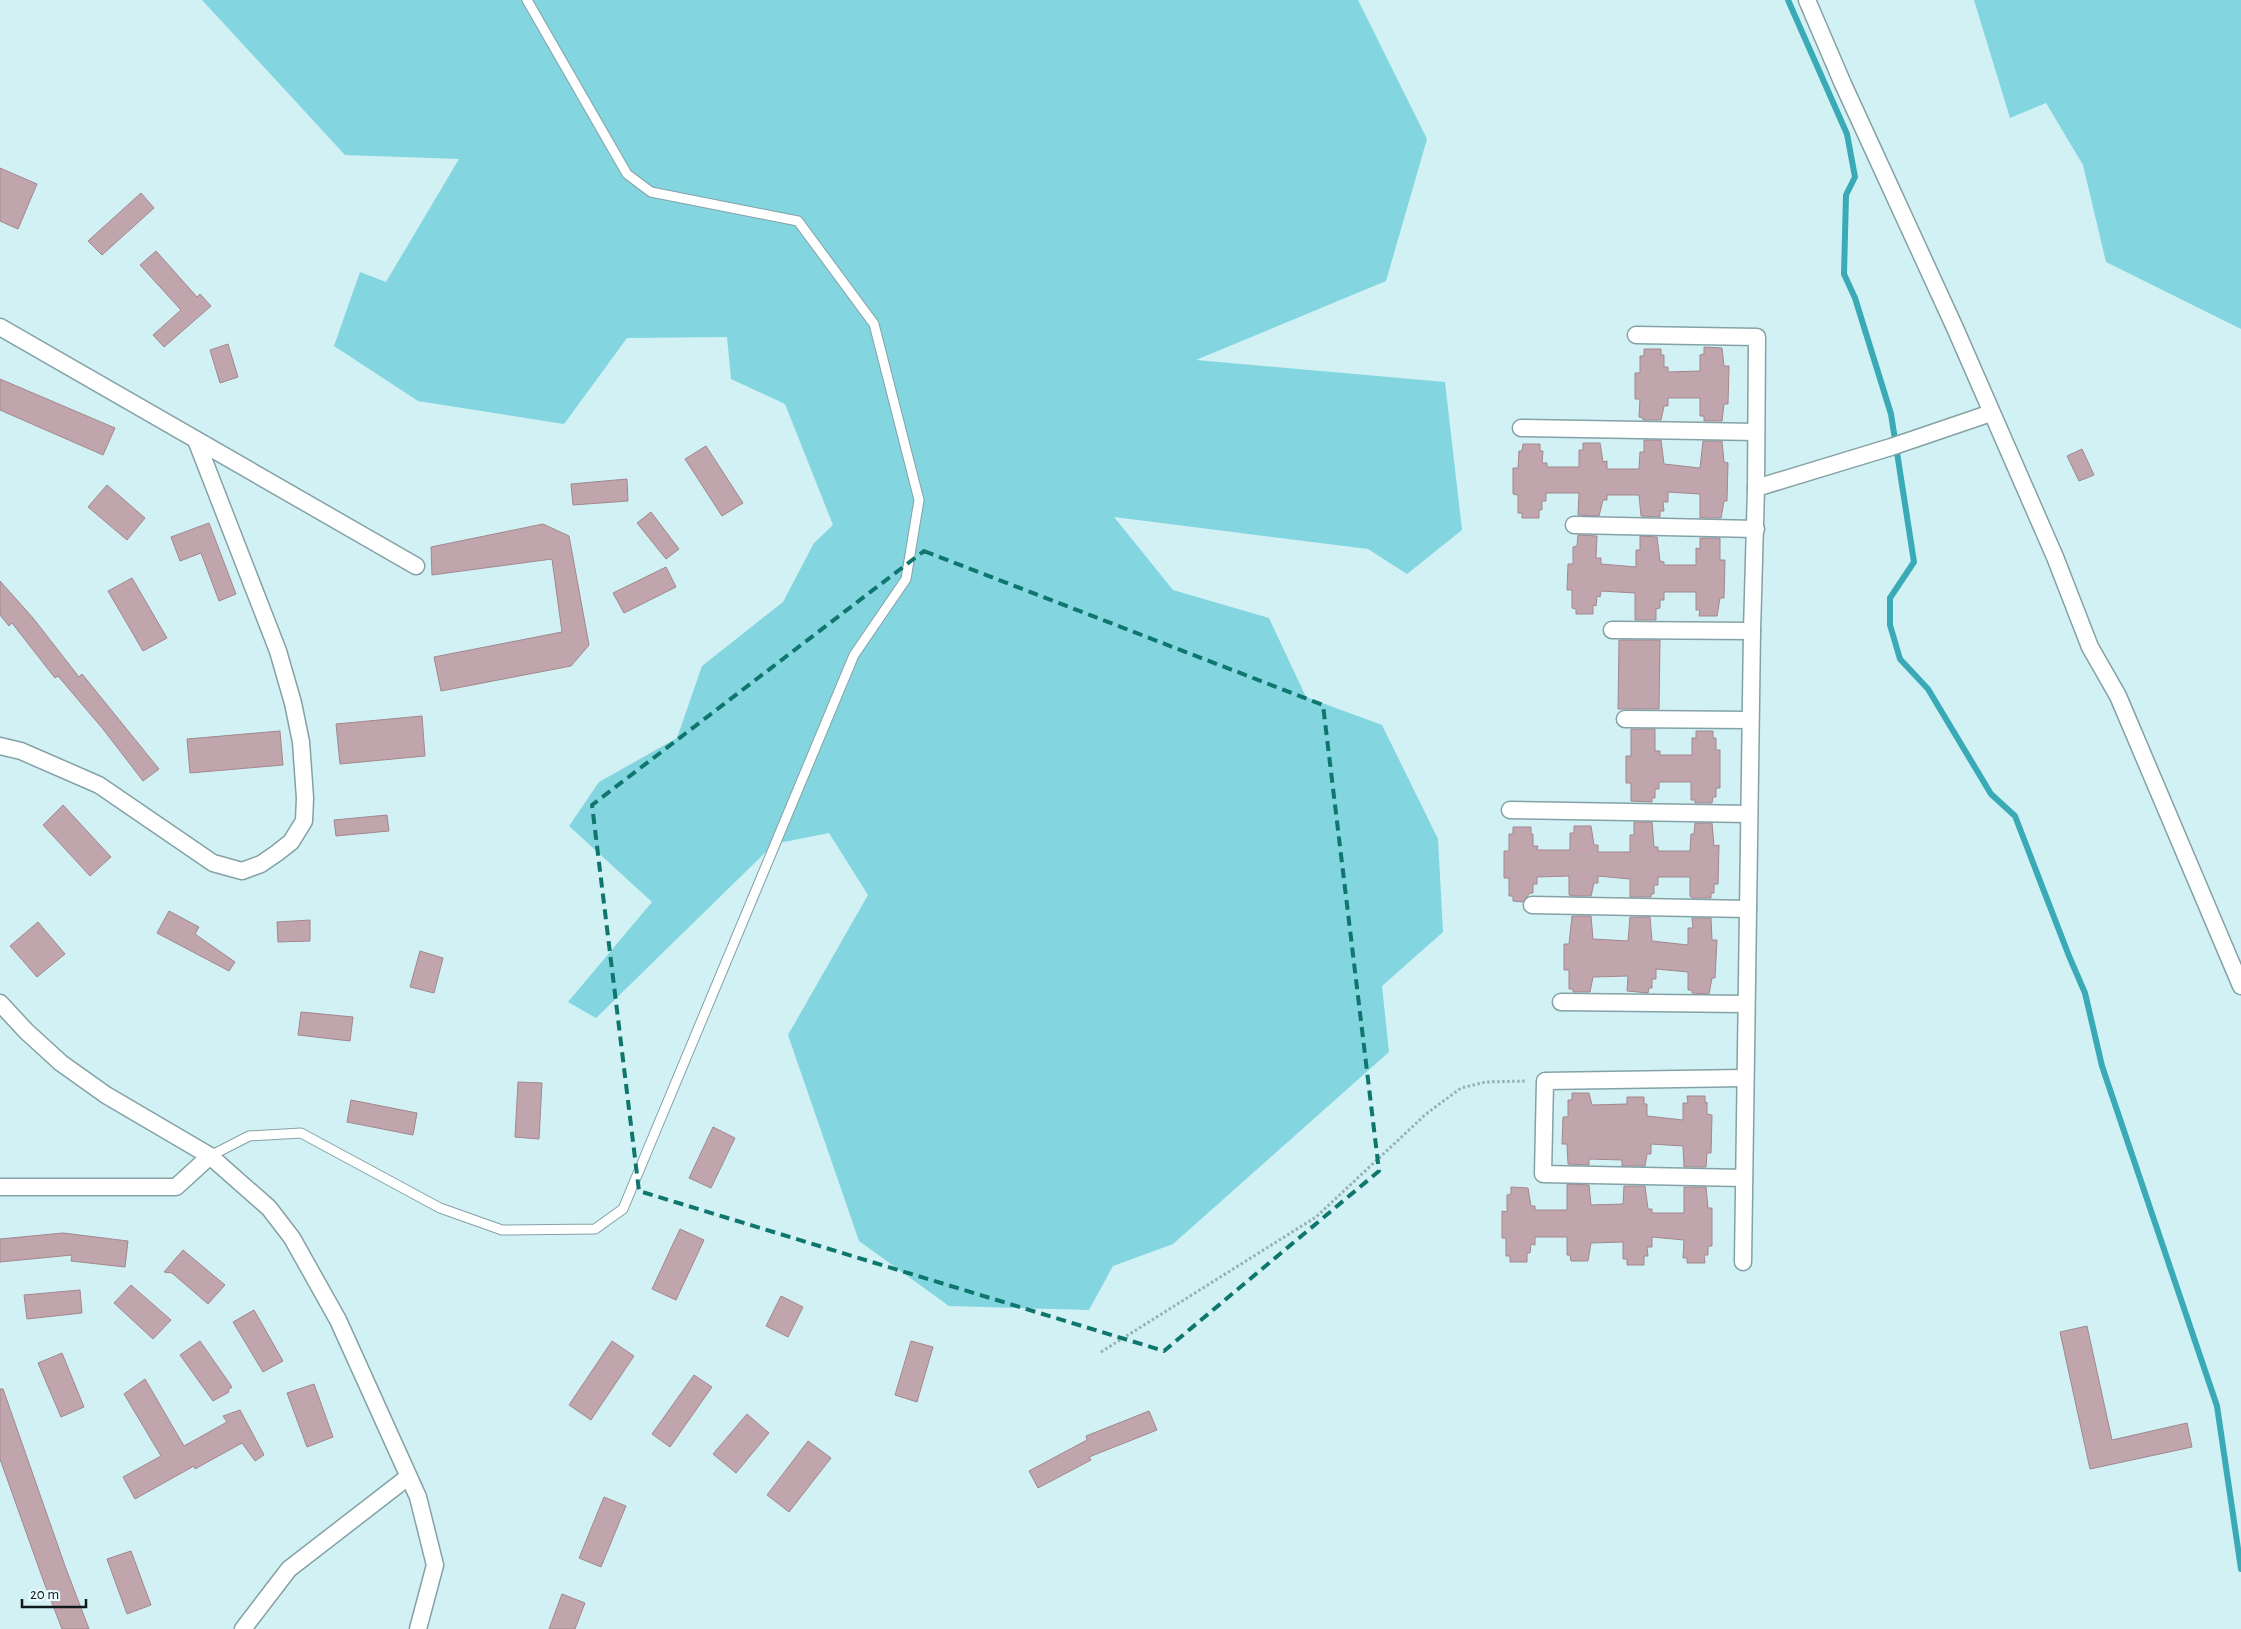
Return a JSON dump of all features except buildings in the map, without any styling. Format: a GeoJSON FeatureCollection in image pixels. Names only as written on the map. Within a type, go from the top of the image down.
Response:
{"type":"FeatureCollection","features":[{"type":"Feature","properties":{"kind":"street"},"geometry":{"type":"LineString","coordinates":[[1807,0],[2054,557],[2090,647],[2118,696],[2241,986]]}},
{"type":"Feature","properties":{"kind":"street"},"geometry":{"type":"LineString","coordinates":[[0,328],[416,566]]}},
{"type":"Feature","properties":{"kind":"street"},"geometry":{"type":"LineString","coordinates":[[1636,335],[1757,337],[1756,529],[1750,720],[1743,1262]]}},
{"type":"Feature","properties":{"kind":"street"},"geometry":{"type":"LineString","coordinates":[[1756,488],[1897,445],[1991,413]]}},
{"type":"Feature","properties":{"kind":"street"},"geometry":{"type":"LineString","coordinates":[[1521,428],[1756,432]]}},
{"type":"Feature","properties":{"kind":"street"},"geometry":{"type":"LineString","coordinates":[[0,746],[21,751],[99,784],[193,851],[213,863],[242,871],[261,864],[277,853],[290,842],[304,821],[305,798],[301,742],[294,703],[278,651],[196,440]]}},
{"type":"Feature","properties":{"kind":"street"},"geometry":{"type":"LineString","coordinates":[[1574,525],[1756,529]]}},
{"type":"Feature","properties":{"kind":"street"},"geometry":{"type":"LineString","coordinates":[[1612,630],[1752,631]]}},
{"type":"Feature","properties":{"kind":"street"},"geometry":{"type":"LineString","coordinates":[[1625,719],[1750,720]]}},
{"type":"Feature","properties":{"kind":"street"},"geometry":{"type":"LineString","coordinates":[[1510,810],[1749,814]]}},
{"type":"Feature","properties":{"kind":"street"},"geometry":{"type":"LineString","coordinates":[[1532,905],[1748,909]]}},
{"type":"Feature","properties":{"kind":"street"},"geometry":{"type":"LineString","coordinates":[[1561,1002],[1746,1004]]}},
{"type":"Feature","properties":{"kind":"street"},"geometry":{"type":"LineString","coordinates":[[0,1003],[26,1032],[61,1063],[106,1095],[210,1156],[269,1208],[292,1238],[338,1320],[418,1497],[435,1565],[418,1629]]}},
{"type":"Feature","properties":{"kind":"street"},"geometry":{"type":"LineString","coordinates":[[1744,1178],[1543,1174],[1545,1081],[1745,1078]]}},
{"type":"Feature","properties":{"kind":"street"},"geometry":{"type":"LineString","coordinates":[[0,1187],[176,1188],[210,1156]]}},
{"type":"Feature","properties":{"kind":"street"},"geometry":{"type":"LineString","coordinates":[[243,1629],[289,1569],[408,1477]]}},
{"type":"Feature","properties":{"kind":"lane"},"geometry":{"type":"LineString","coordinates":[[210,1156],[249,1136],[300,1133],[440,1208],[502,1230],[595,1229],[623,1210],[854,654],[906,579],[919,500],[874,324],[798,221],[651,192],[627,174],[527,0]]}},
{"type":"Feature","properties":{"kind":"path"},"geometry":{"type":"LineString","coordinates":[[1100,1352],[1316,1217],[1426,1114],[1461,1088],[1486,1082],[1545,1081]]}},
{"type":"Feature","properties":{"kind":"highlighted area"},"geometry":{"type":"Polygon","coordinates":[[[924,551],[1323,705],[1379,1171],[1164,1351],[639,1191],[592,805],[924,551]]]}},
{"type":"Feature","properties":{"kind":"shaded area"},"geometry":{"type":"Polygon","coordinates":[[[202,0],[1358,0],[1427,139],[1386,281],[1196,360],[1445,382],[1462,530],[1407,574],[1368,549],[1114,517],[1173,590],[1269,618],[1306,697],[1382,725],[1438,839],[1443,932],[1382,986],[1389,1052],[1173,1244],[1113,1266],[1089,1310],[949,1306],[859,1241],[788,1035],[868,895],[829,833],[774,844],[596,1018],[568,1002],[652,902],[569,826],[599,782],[677,738],[702,666],[783,602],[814,543],[833,525],[785,404],[731,379],[727,337],[627,338],[564,424],[418,401],[334,346],[360,272],[386,282],[459,159],[345,155],[202,0]]]}},
{"type":"Feature","properties":{"kind":"shaded area"},"geometry":{"type":"Polygon","coordinates":[[[1974,0],[2241,0],[2241,329],[2106,262],[2083,165],[2046,103],[2010,118],[1974,0]]]}},
{"type":"Feature","properties":{"kind":"waterway"},"geometry":{"type":"LineString","coordinates":[[1788,0],[1847,134],[1855,177],[1846,195],[1844,274],[1855,298],[1891,414],[1914,562],[1890,598],[1890,625],[1900,659],[1928,689],[1991,794],[2015,816],[2085,993],[2102,1066],[2217,1406],[2241,1569]]}}]}
